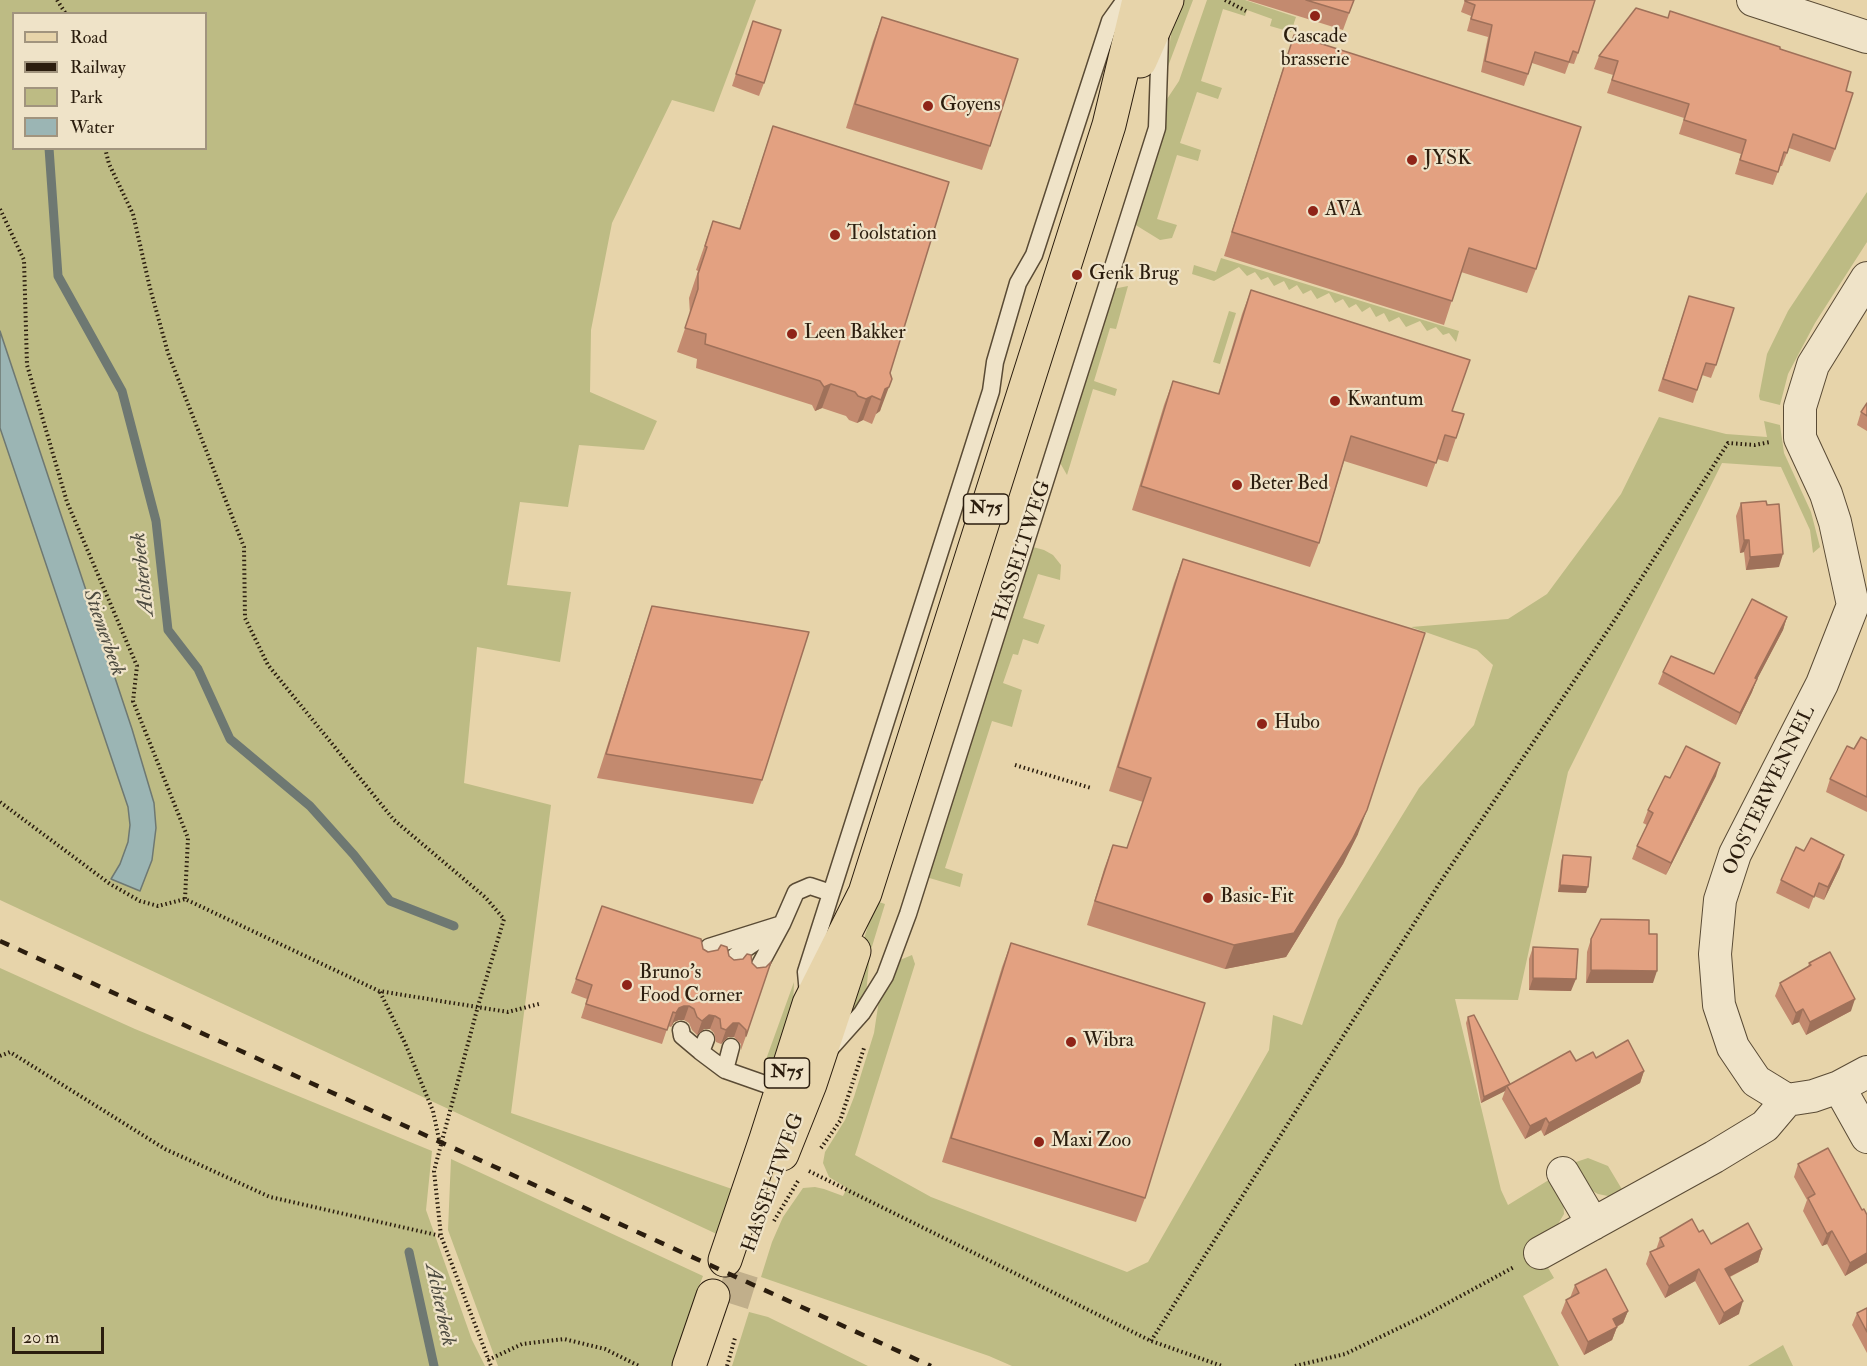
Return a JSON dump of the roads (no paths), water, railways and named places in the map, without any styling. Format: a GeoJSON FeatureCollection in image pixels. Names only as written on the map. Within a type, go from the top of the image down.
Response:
{"type":"FeatureCollection","features":[{"type":"Feature","properties":{"kind":"main road","name":"HASSELTWEG"},"geometry":{"type":"LineString","coordinates":[[865,893],[859,936],[817,1064],[785,1146],[734,1264],[782,1090],[809,1004],[865,893],[1109,125],[1156,4]]}},
{"type":"Feature","properties":{"kind":"main road"},"geometry":{"type":"LineString","coordinates":[[688,1366],[722,1300],[711,1366]]}},
{"type":"Feature","properties":{"kind":"street"},"geometry":{"type":"LineString","coordinates":[[1753,0],[1867,37]]}},
{"type":"Feature","properties":{"kind":"street","name":"OOSTERWENNEL"},"geometry":{"type":"LineString","coordinates":[[1787,1100],[1756,1081],[1732,1047],[1719,1005],[1715,954],[1720,900],[1735,854],[1860,604],[1826,494],[1800,438],[1800,406],[1813,365],[1867,278]]}},
{"type":"Feature","properties":{"kind":"street"},"geometry":{"type":"LineString","coordinates":[[1540,1253],[1714,1157],[1765,1126],[1787,1100],[1813,1096],[1839,1088],[1867,1072]]}},
{"type":"Feature","properties":{"kind":"street"},"geometry":{"type":"LineString","coordinates":[[1839,1088],[1867,1137]]}},
{"type":"Feature","properties":{"kind":"street"},"geometry":{"type":"LineString","coordinates":[[1563,1173],[1593,1224]]}},
{"type":"Feature","properties":{"kind":"lane","name":"HASSELTWEG"},"geometry":{"type":"LineString","coordinates":[[809,1004],[806,972],[991,391],[995,362],[1018,283],[1034,255],[1110,21],[1125,0]]}},
{"type":"Feature","properties":{"kind":"lane","name":"HASSELTWEG"},"geometry":{"type":"LineString","coordinates":[[817,1064],[862,1013],[876,991],[885,976],[908,914],[1157,128],[1156,4]]}},
{"type":"Feature","properties":{"kind":"lane"},"geometry":{"type":"LineString","coordinates":[[756,972],[796,892],[810,886],[831,893]]}},
{"type":"Feature","properties":{"kind":"lane"},"geometry":{"type":"LineString","coordinates":[[706,956],[709,947],[782,924]]}},
{"type":"Feature","properties":{"kind":"lane"},"geometry":{"type":"LineString","coordinates":[[732,964],[735,956],[782,924]]}},
{"type":"Feature","properties":{"kind":"lane"},"geometry":{"type":"LineString","coordinates":[[681,1030],[682,1036],[704,1045],[725,1070],[782,1090]]}},
{"type":"Feature","properties":{"kind":"lane"},"geometry":{"type":"LineString","coordinates":[[725,1070],[731,1047]]}},
{"type":"Feature","properties":{"kind":"water"},"geometry":{"type":"Polygon","coordinates":[[[0,331],[132,729],[154,803],[156,828],[152,860],[140,891],[111,879],[120,864],[128,842],[130,825],[128,807],[0,428],[0,331]]]}},
{"type":"Feature","properties":{"kind":"waterway","name":"Achterbeek"},"geometry":{"type":"LineString","coordinates":[[49,150],[58,276],[122,391],[156,521],[168,630],[198,669],[230,739],[310,806],[354,855],[390,901],[454,926]]}},
{"type":"Feature","properties":{"kind":"waterway","name":"Achterbeek"},"geometry":{"type":"LineString","coordinates":[[409,1252],[434,1366]]}},
{"type":"Feature","properties":{"kind":"tunnel"},"geometry":{"type":"LineString","coordinates":[[732,1304],[743,1269]]}},
{"type":"Feature","properties":{"kind":"railway"},"geometry":{"type":"LineString","coordinates":[[0,941],[931,1366]]}},
{"type":"Feature","properties":{"kind":"place","name":"Cascade brasserie"},"geometry":{"type":"Point","coordinates":[1315,16]}},
{"type":"Feature","properties":{"kind":"place","name":"Goyens"},"geometry":{"type":"Point","coordinates":[928,106]}},
{"type":"Feature","properties":{"kind":"place","name":"JYSK"},"geometry":{"type":"Point","coordinates":[1412,160]}},
{"type":"Feature","properties":{"kind":"place","name":"AVA"},"geometry":{"type":"Point","coordinates":[1313,211]}},
{"type":"Feature","properties":{"kind":"place","name":"Toolstation"},"geometry":{"type":"Point","coordinates":[835,235]}},
{"type":"Feature","properties":{"kind":"place","name":"Genk Brug"},"geometry":{"type":"Point","coordinates":[1077,275]}},
{"type":"Feature","properties":{"kind":"place","name":"Leen Bakker"},"geometry":{"type":"Point","coordinates":[792,334]}},
{"type":"Feature","properties":{"kind":"place","name":"Kwantum"},"geometry":{"type":"Point","coordinates":[1335,401]}},
{"type":"Feature","properties":{"kind":"place","name":"Beter Bed"},"geometry":{"type":"Point","coordinates":[1237,485]}},
{"type":"Feature","properties":{"kind":"place","name":"Hubo"},"geometry":{"type":"Point","coordinates":[1262,724]}},
{"type":"Feature","properties":{"kind":"place","name":"Basic-Fit"},"geometry":{"type":"Point","coordinates":[1208,898]}},
{"type":"Feature","properties":{"kind":"place","name":"Bruno's Food Corner"},"geometry":{"type":"Point","coordinates":[627,985]}},
{"type":"Feature","properties":{"kind":"place","name":"Wibra"},"geometry":{"type":"Point","coordinates":[1071,1042]}},
{"type":"Feature","properties":{"kind":"place","name":"Maxi Zoo"},"geometry":{"type":"Point","coordinates":[1039,1142]}},
{"type":"Feature","properties":{"kind":"water label","name":"Stiemerbeek"},"geometry":{"type":"Point","coordinates":[103,633]}}]}
